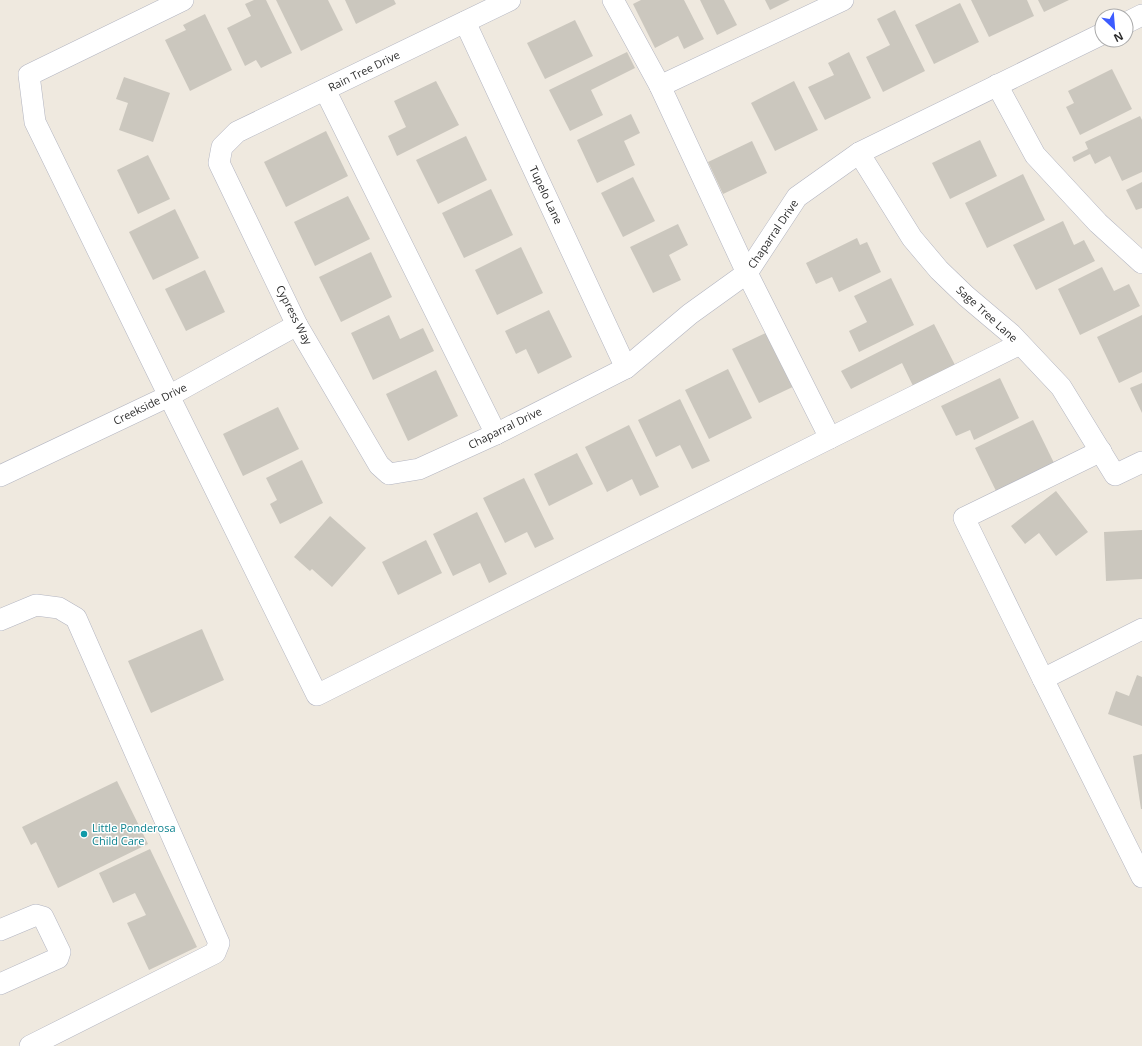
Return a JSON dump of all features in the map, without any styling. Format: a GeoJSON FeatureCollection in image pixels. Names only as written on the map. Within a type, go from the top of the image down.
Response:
{"type":"FeatureCollection","features":[{"type":"Feature","properties":{"kind":"street"},"geometry":{"type":"LineString","coordinates":[[183,0],[30,76],[35,122],[317,695],[1020,344]]}},
{"type":"Feature","properties":{"kind":"street","name":"Rain Tree Drive"},"geometry":{"type":"LineString","coordinates":[[222,147],[236,132],[510,0]]}},
{"type":"Feature","properties":{"kind":"street"},"geometry":{"type":"LineString","coordinates":[[613,0],[660,86],[746,273],[830,438]]}},
{"type":"Feature","properties":{"kind":"street"},"geometry":{"type":"LineString","coordinates":[[660,86],[843,0]]}},
{"type":"Feature","properties":{"kind":"street","name":"Tupelo Lane"},"geometry":{"type":"LineString","coordinates":[[465,22],[626,368]]}},
{"type":"Feature","properties":{"kind":"street","name":"Chaparral Drive"},"geometry":{"type":"LineString","coordinates":[[389,474],[419,469],[496,434],[626,368],[690,314],[746,273],[797,197],[859,153],[1094,38]]}},
{"type":"Feature","properties":{"kind":"street"},"geometry":{"type":"LineString","coordinates":[[997,85],[1035,155],[1098,223],[1142,262]]}},
{"type":"Feature","properties":{"kind":"street"},"geometry":{"type":"LineString","coordinates":[[325,90],[496,434]]}},
{"type":"Feature","properties":{"kind":"street","name":"Cypress Way"},"geometry":{"type":"LineString","coordinates":[[222,147],[219,163],[297,326],[379,465],[389,474]]}},
{"type":"Feature","properties":{"kind":"street","name":"Sage Tree Lane"},"geometry":{"type":"LineString","coordinates":[[859,153],[912,238],[939,270],[966,296],[1011,334],[1061,386],[1115,475],[1142,462]]}},
{"type":"Feature","properties":{"kind":"street","name":"Creekside Drive"},"geometry":{"type":"LineString","coordinates":[[0,476],[169,396],[297,326]]}},
{"type":"Feature","properties":{"kind":"street"},"geometry":{"type":"LineString","coordinates":[[1101,452],[964,518],[1043,679],[1134,842],[1142,877]]}},
{"type":"Feature","properties":{"kind":"street"},"geometry":{"type":"LineString","coordinates":[[0,620],[36,605],[59,608],[76,618],[219,943],[215,953],[30,1046]]}},
{"type":"Feature","properties":{"kind":"street"},"geometry":{"type":"LineString","coordinates":[[1043,679],[1142,629]]}},
{"type":"Feature","properties":{"kind":"street"},"geometry":{"type":"LineString","coordinates":[[0,930],[36,915],[43,918],[60,952],[58,958],[0,984]]}},
{"type":"Feature","properties":{"kind":"building"},"geometry":{"type":"Polygon","coordinates":[[[254,0],[266,0],[292,53],[261,68],[256,60],[245,66],[227,28],[251,16],[245,4],[254,0]]]}},
{"type":"Feature","properties":{"kind":"building"},"geometry":{"type":"Polygon","coordinates":[[[276,0],[328,0],[343,30],[301,51],[276,0]]]}},
{"type":"Feature","properties":{"kind":"building"},"geometry":{"type":"Polygon","coordinates":[[[345,0],[394,0],[396,4],[356,24],[345,0]]]}},
{"type":"Feature","properties":{"kind":"building"},"geometry":{"type":"Polygon","coordinates":[[[641,0],[684,0],[704,39],[684,49],[678,36],[655,48],[633,4],[641,0]]]}},
{"type":"Feature","properties":{"kind":"building"},"geometry":{"type":"Polygon","coordinates":[[[700,0],[724,0],[737,25],[717,35],[700,0]]]}},
{"type":"Feature","properties":{"kind":"building"},"geometry":{"type":"Polygon","coordinates":[[[765,0],[790,0],[770,10],[765,0]]]}},
{"type":"Feature","properties":{"kind":"building"},"geometry":{"type":"Polygon","coordinates":[[[971,0],[1027,0],[1034,16],[989,37],[971,0]]]}},
{"type":"Feature","properties":{"kind":"building"},"geometry":{"type":"Polygon","coordinates":[[[1038,0],[1069,0],[1044,12],[1038,0]]]}},
{"type":"Feature","properties":{"kind":"building"},"geometry":{"type":"Polygon","coordinates":[[[960,3],[979,42],[934,64],[915,25],[960,3]]]}},
{"type":"Feature","properties":{"kind":"building"},"geometry":{"type":"Polygon","coordinates":[[[895,10],[925,71],[883,92],[866,57],[890,45],[877,19],[895,10]]]}},
{"type":"Feature","properties":{"kind":"building"},"geometry":{"type":"Polygon","coordinates":[[[205,14],[232,70],[190,91],[165,40],[186,30],[183,25],[205,14]]]}},
{"type":"Feature","properties":{"kind":"building"},"geometry":{"type":"Polygon","coordinates":[[[575,20],[593,56],[545,79],[527,43],[575,20]]]}},
{"type":"Feature","properties":{"kind":"building"},"geometry":{"type":"Polygon","coordinates":[[[627,52],[635,68],[591,90],[603,115],[570,131],[549,90],[627,52]]]}},
{"type":"Feature","properties":{"kind":"building"},"geometry":{"type":"Polygon","coordinates":[[[849,52],[871,98],[825,120],[808,87],[834,75],[828,63],[849,52]]]}},
{"type":"Feature","properties":{"kind":"building"},"geometry":{"type":"Polygon","coordinates":[[[1112,69],[1132,109],[1080,135],[1066,107],[1074,103],[1068,91],[1112,69]]]}},
{"type":"Feature","properties":{"kind":"building"},"geometry":{"type":"Polygon","coordinates":[[[124,77],[170,93],[153,142],[119,130],[128,103],[116,99],[124,77]]]}},
{"type":"Feature","properties":{"kind":"building"},"geometry":{"type":"Polygon","coordinates":[[[436,81],[459,125],[397,156],[388,136],[406,127],[394,101],[436,81]]]}},
{"type":"Feature","properties":{"kind":"building"},"geometry":{"type":"Polygon","coordinates":[[[794,81],[818,130],[775,151],[751,103],[794,81]]]}},
{"type":"Feature","properties":{"kind":"building"},"geometry":{"type":"Polygon","coordinates":[[[631,114],[640,133],[624,141],[635,165],[597,183],[577,140],[631,114]]]}},
{"type":"Feature","properties":{"kind":"building"},"geometry":{"type":"Polygon","coordinates":[[[1140,116],[1142,120],[1142,172],[1122,181],[1110,156],[1095,164],[1090,154],[1074,162],[1072,157],[1088,149],[1085,142],[1140,116]]]}},
{"type":"Feature","properties":{"kind":"building"},"geometry":{"type":"Polygon","coordinates":[[[326,131],[348,176],[286,207],[264,162],[326,131]]]}},
{"type":"Feature","properties":{"kind":"building"},"geometry":{"type":"Polygon","coordinates":[[[466,136],[487,180],[438,204],[416,160],[466,136]]]}},
{"type":"Feature","properties":{"kind":"building"},"geometry":{"type":"Polygon","coordinates":[[[980,140],[997,176],[950,199],[932,163],[980,140]]]}},
{"type":"Feature","properties":{"kind":"building"},"geometry":{"type":"Polygon","coordinates":[[[752,141],[767,173],[723,194],[708,162],[752,141]]]}},
{"type":"Feature","properties":{"kind":"building"},"geometry":{"type":"Polygon","coordinates":[[[148,155],[170,199],[138,214],[117,170],[148,155]]]}},
{"type":"Feature","properties":{"kind":"building"},"geometry":{"type":"Polygon","coordinates":[[[1023,174],[1045,220],[987,248],[965,203],[1023,174]]]}},
{"type":"Feature","properties":{"kind":"building"},"geometry":{"type":"Polygon","coordinates":[[[633,177],[655,221],[623,237],[601,193],[633,177]]]}},
{"type":"Feature","properties":{"kind":"building"},"geometry":{"type":"Polygon","coordinates":[[[1142,182],[1142,208],[1136,210],[1126,190],[1142,182]]]}},
{"type":"Feature","properties":{"kind":"building"},"geometry":{"type":"Polygon","coordinates":[[[491,189],[513,235],[464,258],[442,213],[491,189]]]}},
{"type":"Feature","properties":{"kind":"building"},"geometry":{"type":"Polygon","coordinates":[[[348,196],[370,239],[315,266],[294,222],[348,196]]]}},
{"type":"Feature","properties":{"kind":"building"},"geometry":{"type":"Polygon","coordinates":[[[175,209],[199,258],[153,280],[129,232],[175,209]]]}},
{"type":"Feature","properties":{"kind":"building"},"geometry":{"type":"Polygon","coordinates":[[[1063,221],[1074,245],[1084,240],[1095,261],[1036,290],[1013,245],[1063,221]]]}},
{"type":"Feature","properties":{"kind":"building"},"geometry":{"type":"Polygon","coordinates":[[[678,224],[688,245],[669,255],[681,280],[653,293],[630,247],[678,224]]]}},
{"type":"Feature","properties":{"kind":"building"},"geometry":{"type":"Polygon","coordinates":[[[857,238],[860,245],[867,242],[881,272],[839,292],[832,277],[816,284],[806,263],[857,238]]]}},
{"type":"Feature","properties":{"kind":"building"},"geometry":{"type":"Polygon","coordinates":[[[521,247],[543,293],[497,315],[475,270],[521,247]]]}},
{"type":"Feature","properties":{"kind":"building"},"geometry":{"type":"Polygon","coordinates":[[[371,252],[392,297],[341,322],[319,277],[371,252]]]}},
{"type":"Feature","properties":{"kind":"building"},"geometry":{"type":"Polygon","coordinates":[[[1102,267],[1114,291],[1129,284],[1140,306],[1080,335],[1058,289],[1102,267]]]}},
{"type":"Feature","properties":{"kind":"building"},"geometry":{"type":"Polygon","coordinates":[[[205,270],[225,312],[186,331],[165,289],[205,270]]]}},
{"type":"Feature","properties":{"kind":"building"},"geometry":{"type":"Polygon","coordinates":[[[891,278],[914,325],[859,352],[849,331],[867,322],[854,296],[891,278]]]}},
{"type":"Feature","properties":{"kind":"building"},"geometry":{"type":"Polygon","coordinates":[[[549,310],[572,357],[538,374],[526,349],[516,354],[505,331],[549,310]]]}},
{"type":"Feature","properties":{"kind":"building"},"geometry":{"type":"Polygon","coordinates":[[[389,315],[400,339],[423,328],[434,351],[373,380],[351,333],[389,315]]]}},
{"type":"Feature","properties":{"kind":"building"},"geometry":{"type":"Polygon","coordinates":[[[1142,315],[1142,372],[1119,383],[1097,337],[1142,315]]]}},
{"type":"Feature","properties":{"kind":"building"},"geometry":{"type":"Polygon","coordinates":[[[934,324],[956,367],[914,388],[902,363],[851,389],[841,371],[934,324]]]}},
{"type":"Feature","properties":{"kind":"building"},"geometry":{"type":"Polygon","coordinates":[[[772,330],[799,384],[759,403],[732,349],[772,330]]]}},
{"type":"Feature","properties":{"kind":"building"},"geometry":{"type":"Polygon","coordinates":[[[728,369],[752,418],[709,439],[685,390],[728,369]]]}},
{"type":"Feature","properties":{"kind":"building"},"geometry":{"type":"Polygon","coordinates":[[[436,370],[458,416],[408,441],[386,394],[436,370]]]}},
{"type":"Feature","properties":{"kind":"building"},"geometry":{"type":"Polygon","coordinates":[[[1000,378],[1019,418],[974,440],[970,430],[956,436],[941,406],[1000,378]]]}},
{"type":"Feature","properties":{"kind":"building"},"geometry":{"type":"Polygon","coordinates":[[[1142,383],[1142,413],[1130,388],[1142,383]]]}},
{"type":"Feature","properties":{"kind":"building"},"geometry":{"type":"Polygon","coordinates":[[[680,399],[710,461],[692,469],[680,445],[656,457],[638,420],[680,399]]]}},
{"type":"Feature","properties":{"kind":"building"},"geometry":{"type":"Polygon","coordinates":[[[278,407],[299,449],[243,476],[223,434],[278,407]]]}},
{"type":"Feature","properties":{"kind":"building"},"geometry":{"type":"Polygon","coordinates":[[[1033,420],[1055,465],[997,493],[975,448],[1033,420]]]}},
{"type":"Feature","properties":{"kind":"building"},"geometry":{"type":"Polygon","coordinates":[[[629,425],[659,487],[640,496],[632,479],[607,492],[585,447],[629,425]]]}},
{"type":"Feature","properties":{"kind":"building"},"geometry":{"type":"Polygon","coordinates":[[[577,453],[593,484],[549,506],[534,474],[577,453]]]}},
{"type":"Feature","properties":{"kind":"building"},"geometry":{"type":"Polygon","coordinates":[[[302,460],[323,503],[280,524],[270,504],[277,500],[266,478],[302,460]]]}},
{"type":"Feature","properties":{"kind":"building"},"geometry":{"type":"Polygon","coordinates":[[[524,478],[554,539],[535,548],[527,532],[505,543],[483,498],[524,478]]]}},
{"type":"Feature","properties":{"kind":"building"},"geometry":{"type":"Polygon","coordinates":[[[1056,491],[1088,532],[1056,556],[1039,533],[1025,544],[1011,526],[1056,491]]]}},
{"type":"Feature","properties":{"kind":"building"},"geometry":{"type":"Polygon","coordinates":[[[477,512],[507,574],[489,583],[480,563],[453,576],[433,534],[477,512]]]}},
{"type":"Feature","properties":{"kind":"building"},"geometry":{"type":"Polygon","coordinates":[[[330,516],[366,548],[332,587],[312,569],[310,571],[294,557],[330,516]]]}},
{"type":"Feature","properties":{"kind":"building"},"geometry":{"type":"Polygon","coordinates":[[[1142,530],[1142,579],[1106,581],[1104,532],[1142,530]]]}},
{"type":"Feature","properties":{"kind":"building"},"geometry":{"type":"Polygon","coordinates":[[[426,540],[442,573],[398,595],[382,562],[426,540]]]}},
{"type":"Feature","properties":{"kind":"building"},"geometry":{"type":"Polygon","coordinates":[[[202,629],[224,680],[151,713],[128,661],[202,629]]]}},
{"type":"Feature","properties":{"kind":"building"},"geometry":{"type":"Polygon","coordinates":[[[1137,675],[1142,677],[1142,726],[1108,714],[1116,691],[1129,696],[1137,675]]]}},
{"type":"Feature","properties":{"kind":"building"},"geometry":{"type":"Polygon","coordinates":[[[1142,754],[1142,809],[1141,809],[1133,756],[1142,754]]]}},
{"type":"Feature","properties":{"kind":"building","name":"Little Ponderosa Child Care"},"geometry":{"type":"Polygon","coordinates":[[[117,781],[148,844],[58,888],[36,842],[31,845],[22,827],[117,781]]]}},
{"type":"Feature","properties":{"kind":"building","name":"Little Ponderosa Child Care"},"geometry":{"type":"Polygon","coordinates":[[[150,849],[197,947],[149,970],[127,923],[146,915],[135,893],[113,903],[99,873],[150,849]]]}},
{"type":"Feature","properties":{"kind":"place","name":"Little Ponderosa Child Care"},"geometry":{"type":"Point","coordinates":[84,834]}}]}
